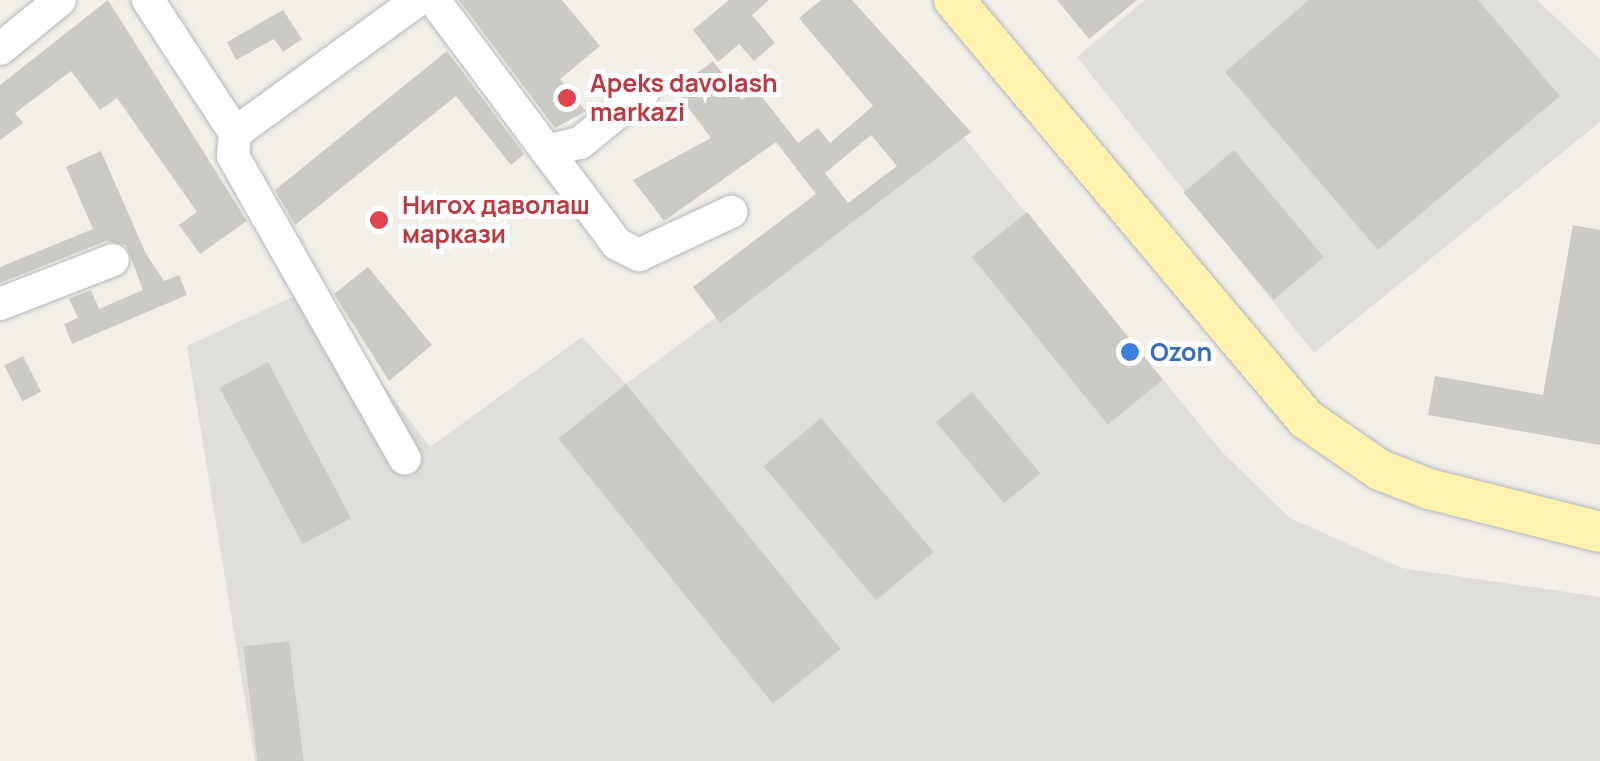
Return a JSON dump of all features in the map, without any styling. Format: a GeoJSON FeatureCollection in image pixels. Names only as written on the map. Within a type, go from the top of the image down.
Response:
{"type":"FeatureCollection","features":[{"type":"Feature","properties":{"kind":"main road"},"geometry":{"type":"LineString","coordinates":[[954,0],[1306,420],[1380,470],[1429,489],[1600,532]]}},
{"type":"Feature","properties":{"kind":"street"},"geometry":{"type":"LineString","coordinates":[[0,49],[60,0]]}},
{"type":"Feature","properties":{"kind":"street"},"geometry":{"type":"LineString","coordinates":[[148,0],[235,132],[233,156],[405,459]]}},
{"type":"Feature","properties":{"kind":"street"},"geometry":{"type":"LineString","coordinates":[[235,132],[418,0]]}},
{"type":"Feature","properties":{"kind":"street"},"geometry":{"type":"LineString","coordinates":[[434,0],[617,244],[639,254],[730,212]]}},
{"type":"Feature","properties":{"kind":"street"},"geometry":{"type":"LineString","coordinates":[[547,151],[580,143],[644,91]]}},
{"type":"Feature","properties":{"kind":"street"},"geometry":{"type":"LineString","coordinates":[[0,304],[113,260]]}},
{"type":"Feature","properties":{"kind":"shaded area"},"geometry":{"type":"Polygon","coordinates":[[[1145,0],[1537,0],[1600,59],[1600,122],[1314,353],[1077,57],[1145,0]]]}},
{"type":"Feature","properties":{"kind":"shaded area"},"geometry":{"type":"Polygon","coordinates":[[[962,135],[1224,454],[1290,518],[1402,568],[1600,597],[1600,761],[255,761],[187,346],[309,289],[430,447],[582,337],[626,384],[962,135]]]}},
{"type":"Feature","properties":{"kind":"building"},"geometry":{"type":"Polygon","coordinates":[[[108,0],[247,221],[200,254],[179,225],[197,212],[117,98],[100,110],[71,71],[15,113],[23,123],[0,140],[0,85],[108,0]]]}},
{"type":"Feature","properties":{"kind":"building"},"geometry":{"type":"Polygon","coordinates":[[[459,0],[562,0],[600,46],[560,79],[586,111],[555,128],[459,0]]]}},
{"type":"Feature","properties":{"kind":"building"},"geometry":{"type":"Polygon","coordinates":[[[729,0],[769,0],[752,15],[775,43],[754,61],[739,44],[718,62],[693,30],[729,0]]]}},
{"type":"Feature","properties":{"kind":"building"},"geometry":{"type":"Polygon","coordinates":[[[821,0],[852,0],[971,132],[720,323],[693,287],[816,194],[776,142],[664,221],[633,180],[711,138],[675,90],[713,61],[742,100],[756,89],[798,143],[818,128],[830,143],[873,106],[799,18],[821,0]],[[871,135],[825,173],[848,203],[897,166],[871,135]]]}},
{"type":"Feature","properties":{"kind":"building"},"geometry":{"type":"Polygon","coordinates":[[[1057,0],[1137,0],[1089,39],[1057,0]]]}},
{"type":"Feature","properties":{"kind":"building"},"geometry":{"type":"Polygon","coordinates":[[[1309,0],[1478,0],[1560,96],[1378,250],[1225,72],[1309,0]]]}},
{"type":"Feature","properties":{"kind":"building"},"geometry":{"type":"Polygon","coordinates":[[[283,10],[302,39],[283,52],[274,39],[236,60],[227,42],[283,10]]]}},
{"type":"Feature","properties":{"kind":"building"},"geometry":{"type":"Polygon","coordinates":[[[447,51],[524,154],[511,165],[456,96],[295,225],[275,190],[447,51]]]}},
{"type":"Feature","properties":{"kind":"building"},"geometry":{"type":"Polygon","coordinates":[[[1234,150],[1324,257],[1273,300],[1183,192],[1234,150]]]}},
{"type":"Feature","properties":{"kind":"building"},"geometry":{"type":"Polygon","coordinates":[[[101,151],[146,254],[164,281],[179,275],[187,295],[72,344],[64,324],[78,318],[69,299],[91,290],[99,309],[143,290],[126,245],[106,241],[0,283],[0,267],[93,229],[66,167],[101,151]]]}},
{"type":"Feature","properties":{"kind":"building"},"geometry":{"type":"Polygon","coordinates":[[[1027,212],[1163,380],[1108,425],[972,257],[1027,212]]]}},
{"type":"Feature","properties":{"kind":"building"},"geometry":{"type":"Polygon","coordinates":[[[1573,225],[1600,230],[1600,445],[1428,415],[1435,376],[1543,395],[1573,225]]]}},
{"type":"Feature","properties":{"kind":"building"},"geometry":{"type":"Polygon","coordinates":[[[368,267],[432,345],[389,381],[334,294],[368,267]]]}},
{"type":"Feature","properties":{"kind":"building"},"geometry":{"type":"Polygon","coordinates":[[[23,356],[41,392],[22,401],[4,366],[23,356]]]}},
{"type":"Feature","properties":{"kind":"building"},"geometry":{"type":"Polygon","coordinates":[[[268,362],[351,518],[303,544],[219,388],[268,362]]]}},
{"type":"Feature","properties":{"kind":"building"},"geometry":{"type":"Polygon","coordinates":[[[626,384],[841,649],[773,704],[558,439],[626,384]]]}},
{"type":"Feature","properties":{"kind":"building"},"geometry":{"type":"Polygon","coordinates":[[[972,392],[1040,473],[1004,503],[936,422],[972,392]]]}},
{"type":"Feature","properties":{"kind":"building"},"geometry":{"type":"Polygon","coordinates":[[[821,418],[933,552],[876,600],[764,466],[821,418]]]}},
{"type":"Feature","properties":{"kind":"building"},"geometry":{"type":"Polygon","coordinates":[[[289,641],[304,761],[257,761],[243,647],[289,641]]]}},
{"type":"Feature","properties":{"kind":"place","name":"Apeks davolash markazi"},"geometry":{"type":"Point","coordinates":[567,98]}},
{"type":"Feature","properties":{"kind":"place","name":"Нигох даволаш маркази"},"geometry":{"type":"Point","coordinates":[379,220]}},
{"type":"Feature","properties":{"kind":"place","name":"Ozon"},"geometry":{"type":"Point","coordinates":[1130,352]}}]}
